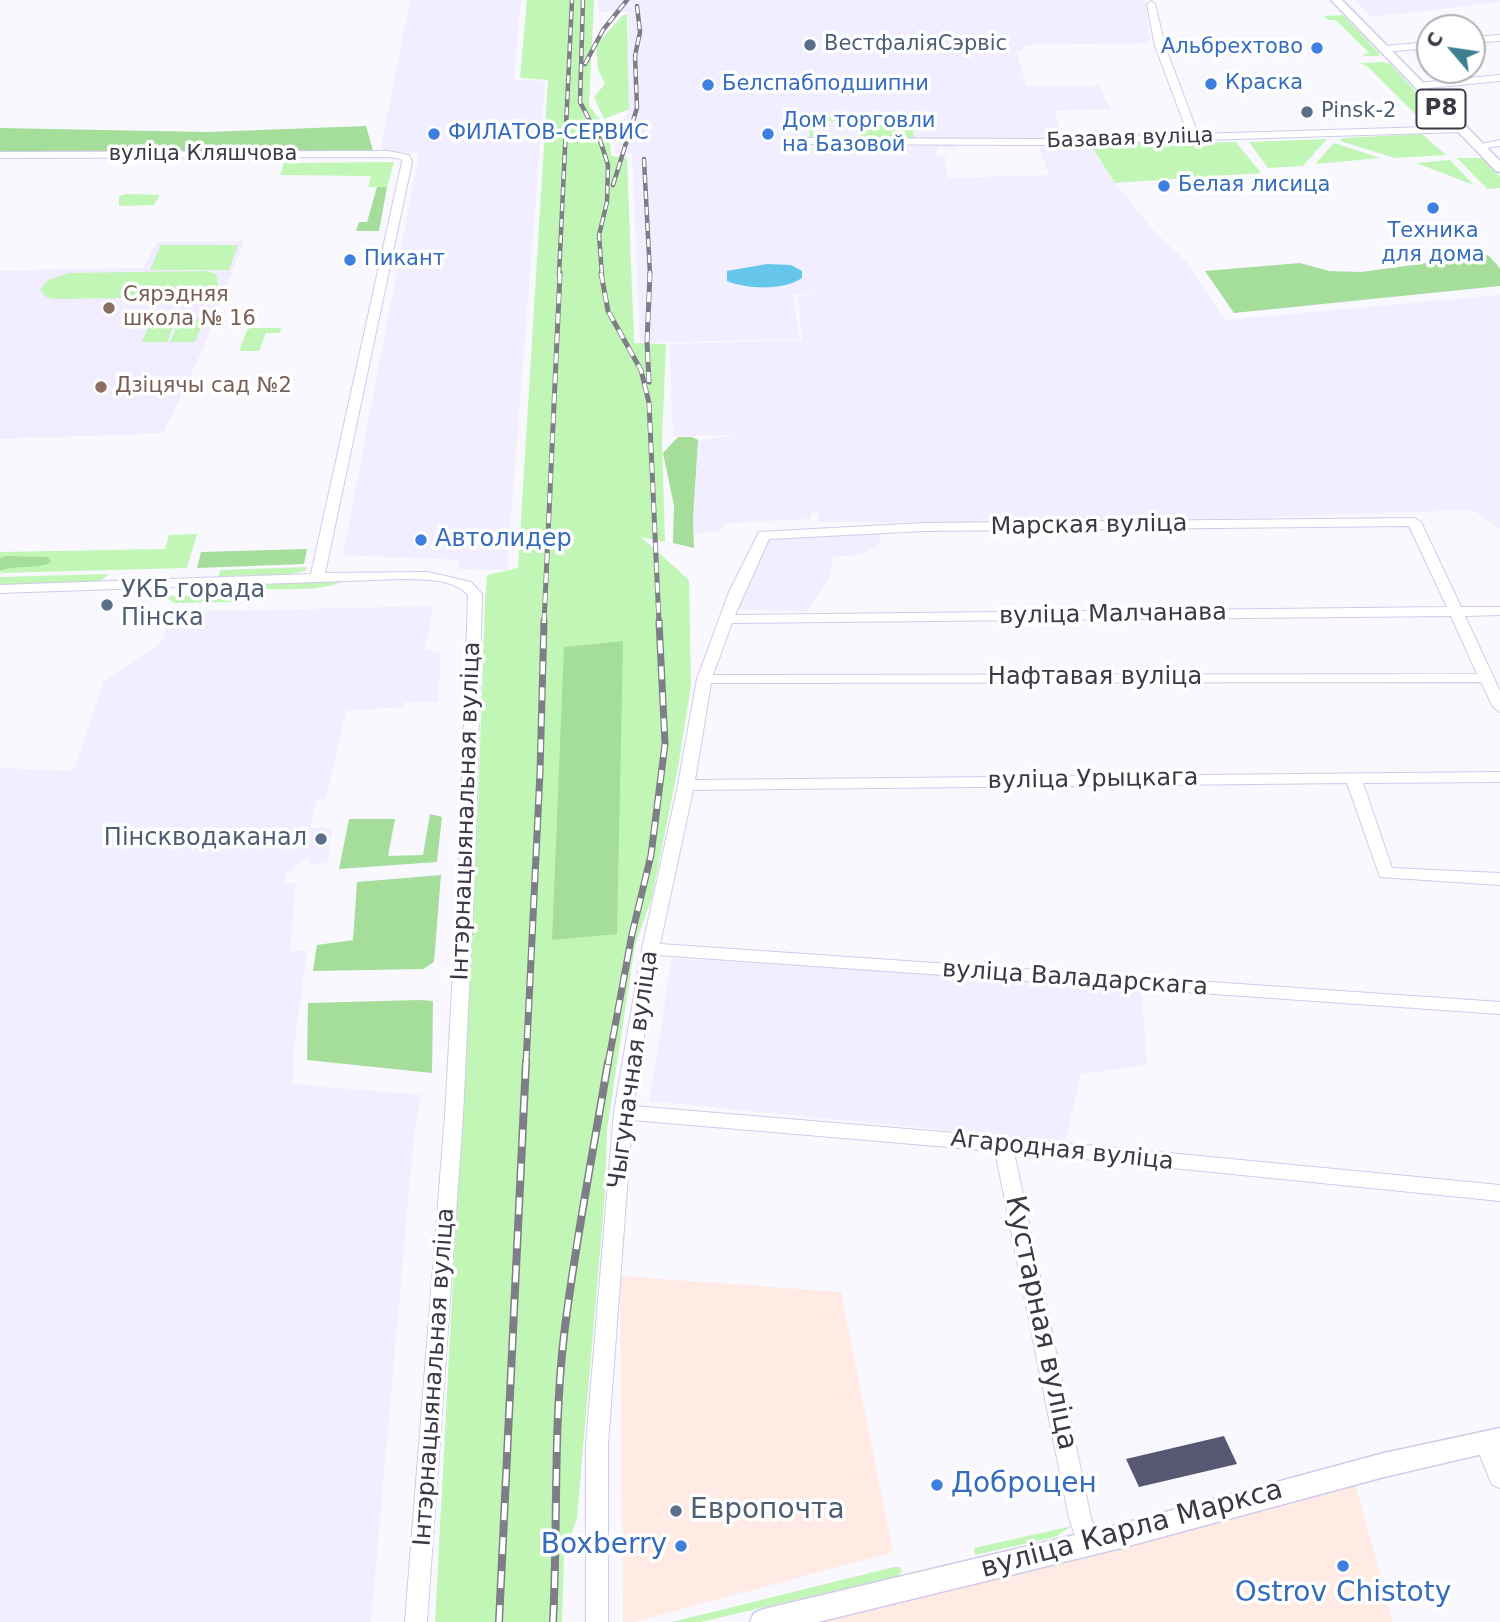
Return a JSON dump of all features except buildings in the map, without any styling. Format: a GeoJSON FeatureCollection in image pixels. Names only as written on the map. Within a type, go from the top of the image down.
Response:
{"type":"FeatureCollection","features":[{"type":"Feature","properties":{"kind":"main road","name":"Р8"},"geometry":{"type":"LineString","coordinates":[[1336,0],[1500,168]]}},
{"type":"Feature","properties":{"kind":"main road","name":"вуліца Карла Маркса"},"geometry":{"type":"LineString","coordinates":[[764,1622],[1121,1536],[1384,1465],[1493,1441]]}},
{"type":"Feature","properties":{"kind":"street"},"geometry":{"type":"LineString","coordinates":[[1151,4],[1160,46],[1194,138]]}},
{"type":"Feature","properties":{"kind":"street"},"geometry":{"type":"LineString","coordinates":[[1383,50],[1416,46]]}},
{"type":"Feature","properties":{"kind":"street"},"geometry":{"type":"LineString","coordinates":[[1418,86],[1500,78]]}},
{"type":"Feature","properties":{"kind":"street","name":"Базавая вуліца"},"geometry":{"type":"LineString","coordinates":[[800,141],[1040,142],[1461,129]]}},
{"type":"Feature","properties":{"kind":"street"},"geometry":{"type":"LineString","coordinates":[[1478,146],[1500,144]]}},
{"type":"Feature","properties":{"kind":"street","name":"вуліца Кляшчова"},"geometry":{"type":"LineString","coordinates":[[0,155],[388,154],[405,157],[406,172],[317,578]]}},
{"type":"Feature","properties":{"kind":"street","name":"Марская вуліца"},"geometry":{"type":"LineString","coordinates":[[764,535],[923,527],[1414,522],[1455,611]]}},
{"type":"Feature","properties":{"kind":"street","name":"Чыгуначная вуліца"},"geometry":{"type":"LineString","coordinates":[[597,1622],[597,1444],[624,1112],[650,949],[686,785],[704,679],[726,619],[764,535]]}},
{"type":"Feature","properties":{"kind":"street","name":"Інтэрнацыянальная вуліца"},"geometry":{"type":"LineString","coordinates":[[317,578],[444,576],[469,585],[475,594],[467,866],[454,1111],[416,1622]]}},
{"type":"Feature","properties":{"kind":"street"},"geometry":{"type":"LineString","coordinates":[[0,589],[317,578]]}},
{"type":"Feature","properties":{"kind":"street"},"geometry":{"type":"LineString","coordinates":[[1455,611],[1500,707]]}},
{"type":"Feature","properties":{"kind":"street","name":"вуліца Малчанава"},"geometry":{"type":"LineString","coordinates":[[726,619],[1500,611]]}},
{"type":"Feature","properties":{"kind":"street","name":"Нафтавая вуліца"},"geometry":{"type":"LineString","coordinates":[[704,679],[1487,678]]}},
{"type":"Feature","properties":{"kind":"street","name":"вуліца Урыцкага"},"geometry":{"type":"LineString","coordinates":[[686,785],[1500,776]]}},
{"type":"Feature","properties":{"kind":"street"},"geometry":{"type":"LineString","coordinates":[[1353,777],[1385,873],[1500,879]]}},
{"type":"Feature","properties":{"kind":"street","name":"вуліца Валадарскага"},"geometry":{"type":"LineString","coordinates":[[650,949],[1500,1008]]}},
{"type":"Feature","properties":{"kind":"street","name":"Агародная вуліца"},"geometry":{"type":"LineString","coordinates":[[624,1112],[1003,1144],[1500,1193]]}},
{"type":"Feature","properties":{"kind":"street","name":"Кустарная вуліца"},"geometry":{"type":"LineString","coordinates":[[1003,1144],[1074,1492],[1088,1542]]}},
{"type":"Feature","properties":{"kind":"street"},"geometry":{"type":"LineString","coordinates":[[1493,1441],[1500,1478]]}},
{"type":"Feature","properties":{"kind":"shaded area"},"geometry":{"type":"Polygon","coordinates":[[[410,0],[521,0],[514,80],[545,81],[507,570],[458,569],[460,560],[343,555],[419,153],[380,152],[410,0]]]}},
{"type":"Feature","properties":{"kind":"shaded area"},"geometry":{"type":"Polygon","coordinates":[[[598,0],[1145,0],[1150,43],[1024,45],[1022,50],[1017,51],[1026,86],[1099,86],[1111,109],[1055,111],[1062,139],[955,138],[953,150],[939,146],[935,155],[945,156],[948,178],[1049,175],[1039,147],[1090,144],[1115,183],[1155,232],[1186,262],[1226,320],[1500,295],[1500,529],[1473,510],[1000,523],[819,522],[818,512],[811,513],[811,519],[727,523],[717,532],[693,534],[698,440],[738,435],[673,436],[669,344],[802,340],[798,295],[830,293],[793,294],[799,339],[640,343],[632,153],[614,153],[618,134],[629,109],[628,11],[599,12],[598,0]]]}},
{"type":"Feature","properties":{"kind":"shaded area"},"geometry":{"type":"Polygon","coordinates":[[[1354,0],[1500,0],[1500,2],[1371,17],[1354,0]]]}},
{"type":"Feature","properties":{"kind":"shaded area"},"geometry":{"type":"Polygon","coordinates":[[[244,241],[203,349],[163,433],[0,439],[0,271],[143,268],[157,242],[244,241]]]}},
{"type":"Feature","properties":{"kind":"shaded area"},"geometry":{"type":"Polygon","coordinates":[[[881,534],[878,546],[859,555],[833,557],[830,577],[807,612],[738,609],[765,538],[881,534]]]}},
{"type":"Feature","properties":{"kind":"shaded area"},"geometry":{"type":"Polygon","coordinates":[[[433,606],[425,650],[441,652],[438,702],[405,702],[404,707],[346,711],[326,799],[317,799],[310,828],[332,828],[328,863],[309,864],[309,857],[285,874],[284,883],[296,883],[290,951],[307,951],[293,1054],[293,1084],[421,1095],[414,1135],[371,1622],[0,1622],[0,768],[73,771],[103,681],[161,643],[172,612],[433,606]]]}},
{"type":"Feature","properties":{"kind":"shaded area"},"geometry":{"type":"Polygon","coordinates":[[[672,958],[1141,987],[1147,1065],[1081,1074],[1065,1142],[649,1101],[672,958]]]}},
{"type":"Feature","properties":{"kind":"shaded area"},"geometry":{"type":"Polygon","coordinates":[[[620,1276],[841,1292],[893,1552],[634,1622],[623,1622],[620,1276]]]}},
{"type":"Feature","properties":{"kind":"shaded area"},"geometry":{"type":"Polygon","coordinates":[[[1354,1479],[1393,1622],[792,1622],[1354,1479]]]}},
{"type":"Feature","properties":{"kind":"green space"},"geometry":{"type":"Polygon","coordinates":[[[527,0],[594,0],[589,106],[610,132],[611,156],[627,158],[634,343],[666,344],[662,440],[665,542],[641,537],[689,580],[691,685],[678,768],[652,897],[635,945],[607,1129],[605,1194],[577,1518],[564,1556],[562,1622],[435,1622],[478,804],[485,601],[487,575],[518,568],[548,80],[520,78],[527,0]]]}},
{"type":"Feature","properties":{"kind":"green space"},"geometry":{"type":"Polygon","coordinates":[[[627,14],[629,109],[604,119],[594,97],[605,84],[598,70],[596,45],[623,15],[627,14]]]}},
{"type":"Feature","properties":{"kind":"green space"},"geometry":{"type":"Polygon","coordinates":[[[1343,15],[1379,56],[1365,56],[1363,54],[1369,53],[1336,20],[1328,20],[1324,16],[1343,15]]]}},
{"type":"Feature","properties":{"kind":"green space"},"geometry":{"type":"Polygon","coordinates":[[[1360,63],[1390,64],[1447,125],[1429,128],[1368,67],[1360,63]]]}},
{"type":"Feature","properties":{"kind":"green space"},"geometry":{"type":"Polygon","coordinates":[[[828,117],[913,130],[914,139],[858,139],[856,137],[862,135],[860,125],[839,121],[812,122],[814,137],[810,138],[808,122],[803,118],[828,117]]]}},
{"type":"Feature","properties":{"kind":"green space"},"geometry":{"type":"Polygon","coordinates":[[[366,126],[373,151],[0,153],[0,128],[207,132],[366,126]]]}},
{"type":"Feature","properties":{"kind":"green space"},"geometry":{"type":"Polygon","coordinates":[[[1422,134],[1446,155],[1395,158],[1340,141],[1343,138],[1422,134]]]}},
{"type":"Feature","properties":{"kind":"green space"},"geometry":{"type":"Polygon","coordinates":[[[1327,139],[1303,166],[1268,168],[1249,142],[1327,139]]]}},
{"type":"Feature","properties":{"kind":"green space"},"geometry":{"type":"Polygon","coordinates":[[[1236,142],[1261,173],[1115,183],[1090,144],[1236,142]]]}},
{"type":"Feature","properties":{"kind":"green space"},"geometry":{"type":"Polygon","coordinates":[[[1334,143],[1381,158],[1315,164],[1334,143]]]}},
{"type":"Feature","properties":{"kind":"green space"},"geometry":{"type":"Polygon","coordinates":[[[1457,158],[1482,158],[1500,177],[1500,188],[1487,189],[1457,158]]]}},
{"type":"Feature","properties":{"kind":"green space"},"geometry":{"type":"Polygon","coordinates":[[[1450,160],[1474,185],[1416,163],[1450,160]]]}},
{"type":"Feature","properties":{"kind":"green space"},"geometry":{"type":"Polygon","coordinates":[[[394,162],[387,187],[368,187],[371,176],[280,175],[284,163],[394,162]]]}},
{"type":"Feature","properties":{"kind":"green space"},"geometry":{"type":"Polygon","coordinates":[[[377,187],[387,187],[379,231],[356,231],[359,222],[367,222],[377,187]]]}},
{"type":"Feature","properties":{"kind":"green space"},"geometry":{"type":"Polygon","coordinates":[[[160,195],[154,205],[119,206],[119,196],[160,195]]]}},
{"type":"Feature","properties":{"kind":"green space"},"geometry":{"type":"Polygon","coordinates":[[[161,245],[238,245],[229,270],[150,270],[161,245]]]}},
{"type":"Feature","properties":{"kind":"green space"},"geometry":{"type":"Polygon","coordinates":[[[1488,255],[1500,268],[1500,286],[1234,313],[1205,271],[1300,263],[1329,271],[1361,272],[1488,255]]]}},
{"type":"Feature","properties":{"kind":"green space"},"geometry":{"type":"Polygon","coordinates":[[[208,271],[216,274],[218,285],[192,297],[55,299],[46,297],[40,290],[48,280],[69,273],[208,271]]]}},
{"type":"Feature","properties":{"kind":"green space"},"geometry":{"type":"Polygon","coordinates":[[[204,319],[195,342],[170,342],[179,320],[204,319]]]}},
{"type":"Feature","properties":{"kind":"green space"},"geometry":{"type":"Polygon","coordinates":[[[151,320],[176,320],[167,342],[142,342],[151,320]]]}},
{"type":"Feature","properties":{"kind":"green space"},"geometry":{"type":"Polygon","coordinates":[[[248,328],[281,328],[280,333],[266,333],[259,351],[239,351],[248,328]]]}},
{"type":"Feature","properties":{"kind":"green space"},"geometry":{"type":"Polygon","coordinates":[[[678,437],[698,440],[694,548],[673,543],[674,506],[663,453],[678,437]]]}},
{"type":"Feature","properties":{"kind":"green space"},"geometry":{"type":"Polygon","coordinates":[[[197,534],[187,568],[0,573],[2,570],[23,565],[6,556],[0,558],[0,552],[165,549],[169,535],[197,534]]]}},
{"type":"Feature","properties":{"kind":"green space"},"geometry":{"type":"Polygon","coordinates":[[[307,549],[304,564],[197,568],[201,552],[307,549]]]}},
{"type":"Feature","properties":{"kind":"green space"},"geometry":{"type":"Polygon","coordinates":[[[48,557],[51,562],[0,571],[0,558],[48,557]]]}},
{"type":"Feature","properties":{"kind":"green space"},"geometry":{"type":"Polygon","coordinates":[[[307,567],[305,571],[285,575],[219,576],[220,570],[307,567]]]}},
{"type":"Feature","properties":{"kind":"green space"},"geometry":{"type":"Polygon","coordinates":[[[109,574],[99,582],[0,586],[0,577],[109,574]]]}},
{"type":"Feature","properties":{"kind":"green space"},"geometry":{"type":"Polygon","coordinates":[[[342,581],[319,588],[303,589],[217,586],[342,581]]]}},
{"type":"Feature","properties":{"kind":"green space"},"geometry":{"type":"Polygon","coordinates":[[[221,595],[235,602],[174,603],[164,596],[221,595]]]}},
{"type":"Feature","properties":{"kind":"green space"},"geometry":{"type":"Polygon","coordinates":[[[623,641],[617,934],[552,940],[564,647],[623,641]]]}},
{"type":"Feature","properties":{"kind":"green space"},"geometry":{"type":"Polygon","coordinates":[[[430,814],[442,817],[437,862],[339,869],[349,819],[395,819],[388,856],[423,855],[430,814]]]}},
{"type":"Feature","properties":{"kind":"green space"},"geometry":{"type":"Polygon","coordinates":[[[441,875],[434,962],[423,969],[313,971],[317,945],[353,940],[357,882],[441,875]]]}},
{"type":"Feature","properties":{"kind":"green space"},"geometry":{"type":"Polygon","coordinates":[[[433,1001],[432,1073],[307,1060],[308,1003],[433,1001]]]}},
{"type":"Feature","properties":{"kind":"green space"},"geometry":{"type":"Polygon","coordinates":[[[1072,1526],[1055,1537],[975,1555],[974,1548],[1072,1526]]]}},
{"type":"Feature","properties":{"kind":"green space"},"geometry":{"type":"Polygon","coordinates":[[[900,1567],[902,1571],[898,1576],[701,1622],[672,1622],[900,1567]]]}},
{"type":"Feature","properties":{"kind":"water"},"geometry":{"type":"Polygon","coordinates":[[[767,264],[791,265],[802,271],[802,278],[775,287],[744,286],[727,281],[727,271],[767,264]]]}},
{"type":"Feature","properties":{"kind":"railway"},"geometry":{"type":"LineString","coordinates":[[559,275],[572,0]]}},
{"type":"Feature","properties":{"kind":"railway"},"geometry":{"type":"LineString","coordinates":[[583,0],[580,102],[600,140],[608,165],[607,202],[599,235],[602,275]]}},
{"type":"Feature","properties":{"kind":"railway"},"geometry":{"type":"LineString","coordinates":[[585,64],[603,30],[627,0]]}},
{"type":"Feature","properties":{"kind":"railway"},"geometry":{"type":"LineString","coordinates":[[613,185],[637,108],[635,56],[640,32],[637,6]]}},
{"type":"Feature","properties":{"kind":"railway"},"geometry":{"type":"LineString","coordinates":[[644,159],[650,274]]}},
{"type":"Feature","properties":{"kind":"railway"},"geometry":{"type":"LineString","coordinates":[[544,623],[560,273]]}},
{"type":"Feature","properties":{"kind":"railway"},"geometry":{"type":"LineString","coordinates":[[601,273],[608,311],[641,370],[649,403],[659,623]]}},
{"type":"Feature","properties":{"kind":"railway"},"geometry":{"type":"LineString","coordinates":[[649,382],[647,342],[650,274]]}},
{"type":"Feature","properties":{"kind":"railway"},"geometry":{"type":"LineString","coordinates":[[526,1064],[540,772],[544,621]]}},
{"type":"Feature","properties":{"kind":"railway"},"geometry":{"type":"LineString","coordinates":[[608,1064],[632,934],[651,855],[665,744],[659,621]]}},
{"type":"Feature","properties":{"kind":"railway"},"geometry":{"type":"LineString","coordinates":[[499,1622],[526,1062]]}},
{"type":"Feature","properties":{"kind":"railway"},"geometry":{"type":"LineString","coordinates":[[553,1622],[558,1406],[564,1335],[608,1062]]}},
{"type":"Feature","properties":{"kind":"place","name":"ВестфаліяСэрвіс"},"geometry":{"type":"Point","coordinates":[810,45]}},
{"type":"Feature","properties":{"kind":"place","name":"Альбрехтово"},"geometry":{"type":"Point","coordinates":[1317,48]}},
{"type":"Feature","properties":{"kind":"place","name":"Краска"},"geometry":{"type":"Point","coordinates":[1211,84]}},
{"type":"Feature","properties":{"kind":"place","name":"Белспабподшипни"},"geometry":{"type":"Point","coordinates":[708,85]}},
{"type":"Feature","properties":{"kind":"place","name":"Pinsk-2"},"geometry":{"type":"Point","coordinates":[1307,112]}},
{"type":"Feature","properties":{"kind":"place","name":"ФИЛАТОВ-СЕРВИС"},"geometry":{"type":"Point","coordinates":[434,134]}},
{"type":"Feature","properties":{"kind":"place","name":"Дом торговли на Базовой"},"geometry":{"type":"Point","coordinates":[768,134]}},
{"type":"Feature","properties":{"kind":"place","name":"Белая лисица"},"geometry":{"type":"Point","coordinates":[1164,186]}},
{"type":"Feature","properties":{"kind":"place","name":"Техника для дома"},"geometry":{"type":"Point","coordinates":[1433,208]}},
{"type":"Feature","properties":{"kind":"place","name":"Пикант"},"geometry":{"type":"Point","coordinates":[350,260]}},
{"type":"Feature","properties":{"kind":"place","name":"Сярэдняя школа № 16"},"geometry":{"type":"Point","coordinates":[109,308]}},
{"type":"Feature","properties":{"kind":"place","name":"Дзіцячы сад №2"},"geometry":{"type":"Point","coordinates":[101,387]}},
{"type":"Feature","properties":{"kind":"place","name":"Автолидер"},"geometry":{"type":"Point","coordinates":[421,540]}},
{"type":"Feature","properties":{"kind":"place","name":"УКБ горада Пінска"},"geometry":{"type":"Point","coordinates":[107,605]}},
{"type":"Feature","properties":{"kind":"place","name":"Пінскводаканал"},"geometry":{"type":"Point","coordinates":[321,839]}},
{"type":"Feature","properties":{"kind":"place","name":"Доброцен"},"geometry":{"type":"Point","coordinates":[937,1485]}},
{"type":"Feature","properties":{"kind":"place","name":"Европочта"},"geometry":{"type":"Point","coordinates":[676,1511]}},
{"type":"Feature","properties":{"kind":"place","name":"Boxberry"},"geometry":{"type":"Point","coordinates":[681,1546]}},
{"type":"Feature","properties":{"kind":"place","name":"Ostrov Chistoty"},"geometry":{"type":"Point","coordinates":[1343,1566]}}]}
